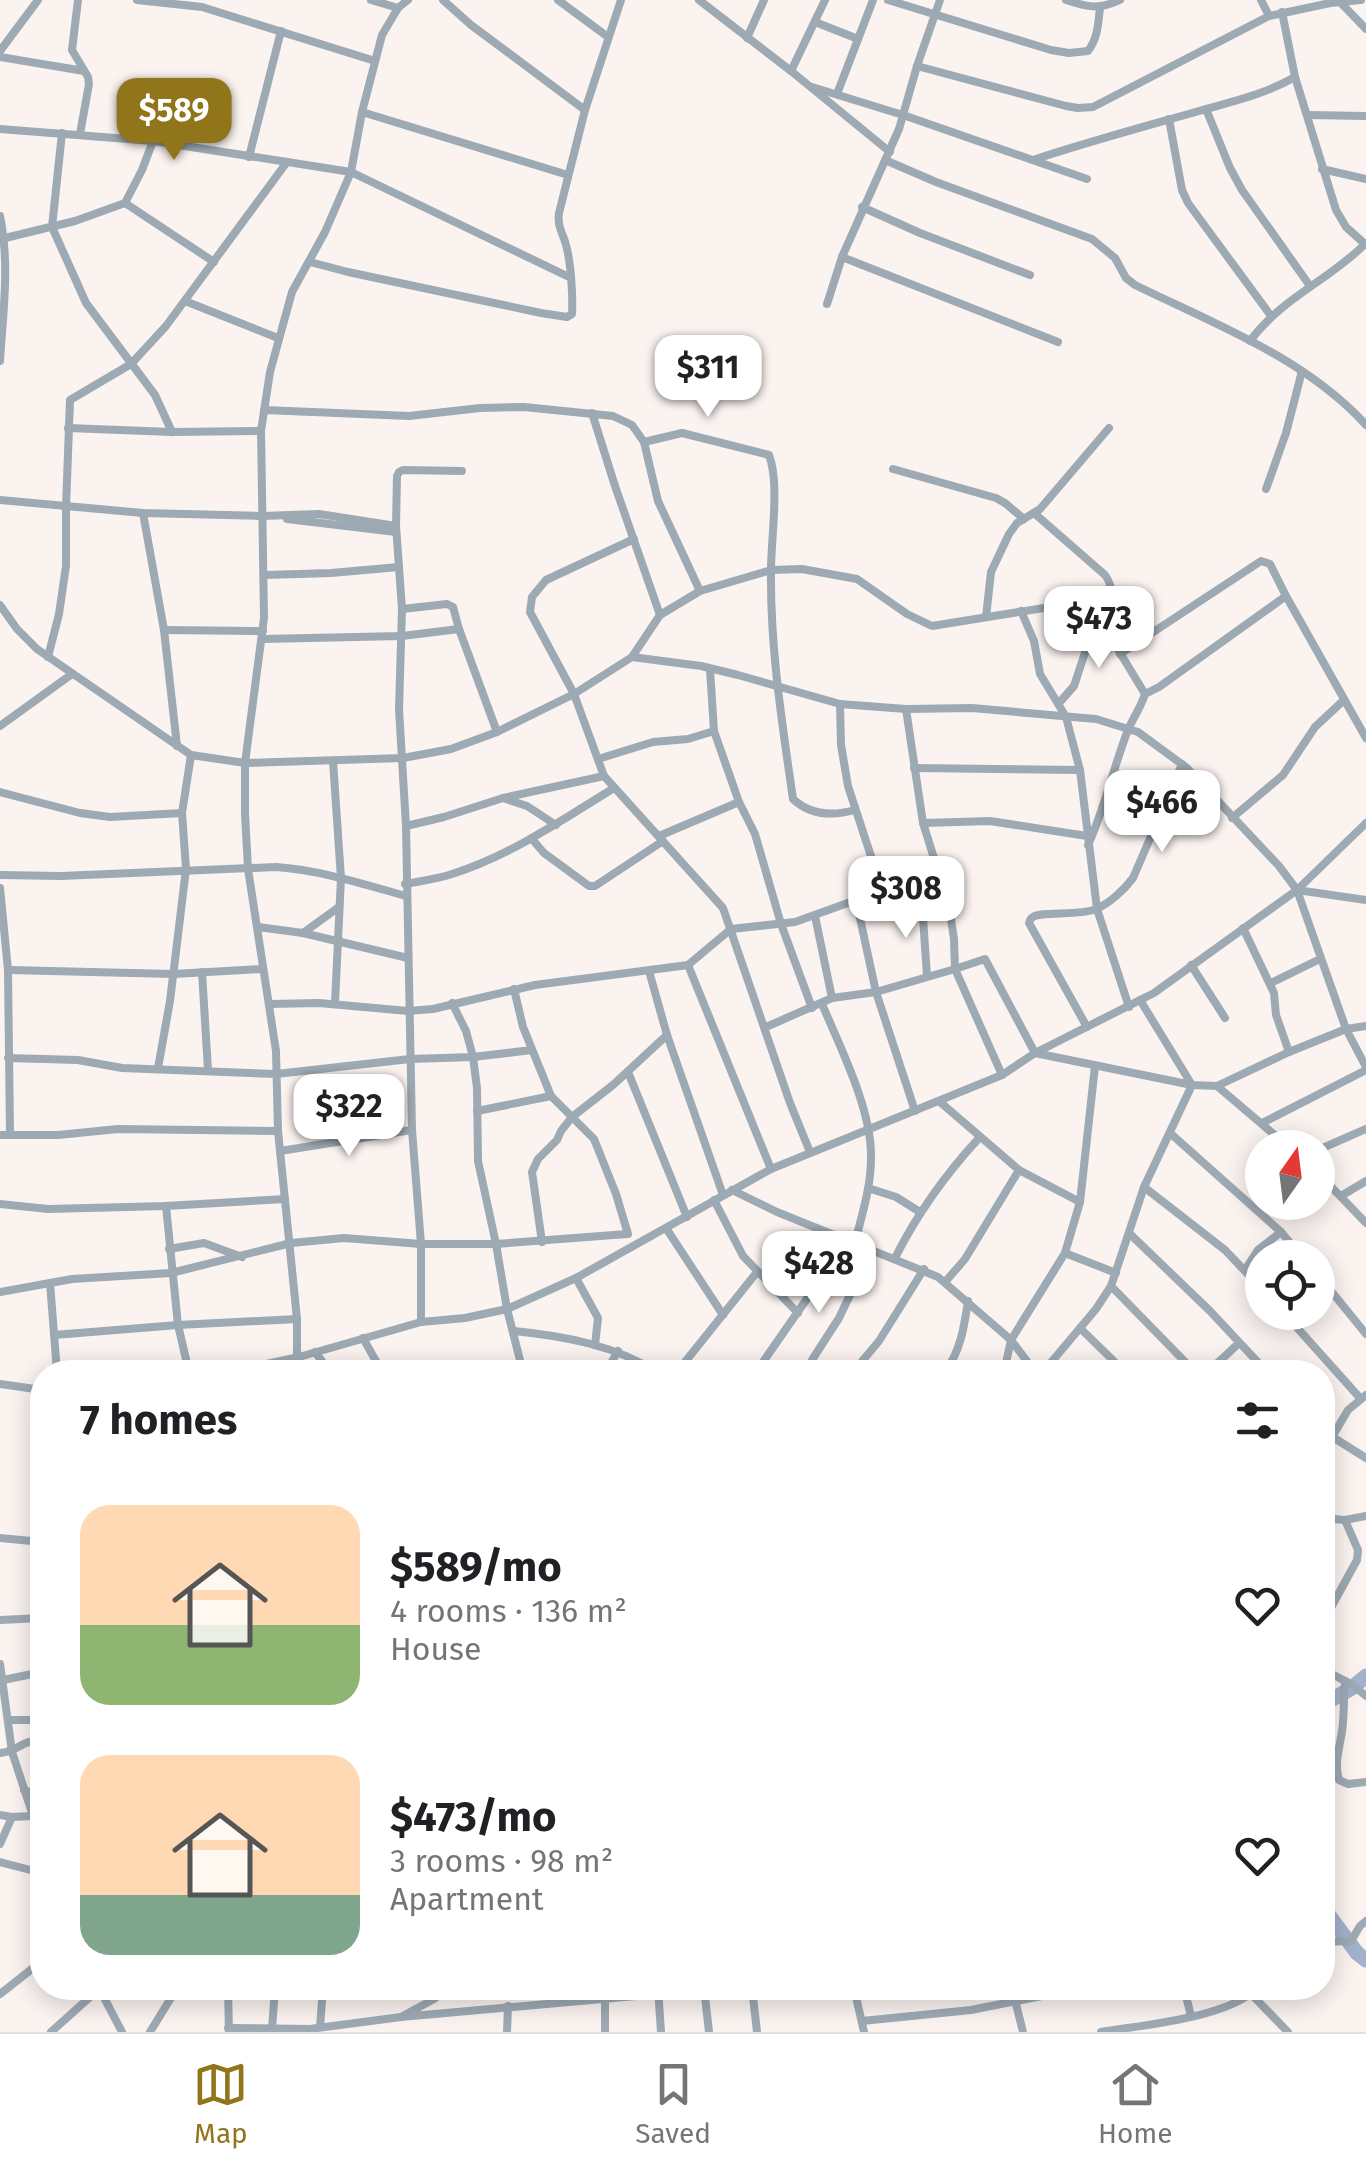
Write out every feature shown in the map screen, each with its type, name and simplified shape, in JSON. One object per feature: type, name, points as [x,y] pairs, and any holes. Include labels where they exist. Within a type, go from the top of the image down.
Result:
[{"type":"street","points":[[38,0],[0,54],[84,70]]},
{"type":"street","points":[[78,0],[72,50],[89,84],[80,134]]},
{"type":"street","points":[[137,0],[202,7],[375,61]]},
{"type":"street","points":[[371,0],[398,8]]},
{"type":"street","points":[[299,1360],[298,1318],[278,1130],[276,1051],[248,869],[245,763],[263,635],[265,575],[261,431],[278,338],[292,292],[351,172],[382,35],[398,8],[408,0]]},
{"type":"street","points":[[443,0],[586,110]]},
{"type":"street","points":[[558,0],[608,36]]},
{"type":"street","points":[[310,262],[560,317],[572,314],[566,243],[557,224],[586,110],[622,0]]},
{"type":"street","points":[[747,38],[764,0]]},
{"type":"street","points":[[791,70],[825,0]]},
{"type":"street","points":[[837,94],[873,0]]},
{"type":"street","points":[[888,0],[1050,50],[1080,53],[1094,44],[1100,8]]},
{"type":"street","points":[[828,304],[842,257],[887,156],[940,0]]},
{"type":"street","points":[[1066,0],[1091,8],[1120,0]]},
{"type":"street","points":[[1261,0],[1269,16]]},
{"type":"street","points":[[917,66],[1066,106],[1094,107],[1269,16],[1361,0]]},
{"type":"street","points":[[703,1],[791,70],[887,156],[936,182],[1092,239],[1115,258],[1126,278],[1135,285],[1250,341],[1302,372],[1366,425]]},
{"type":"street","points":[[1333,2],[1366,29]]},
{"type":"street","points":[[1250,341],[1271,316],[1365,245],[1346,227],[1336,210],[1295,77],[1282,12]]},
{"type":"street","points":[[815,22],[858,40]]},
{"type":"street","points":[[249,157],[281,31]]},
{"type":"street","points":[[1032,160],[1243,100],[1295,77]]},
{"type":"street","points":[[812,88],[902,114],[1087,180]]},
{"type":"street","points":[[1206,109],[1242,190],[1310,286]]},
{"type":"street","points":[[362,112],[568,176]]},
{"type":"street","points":[[1308,115],[1366,116]]},
{"type":"street","points":[[1169,120],[1188,204],[1271,316]]},
{"type":"street","points":[[0,129],[153,141],[351,172],[569,277]]},
{"type":"street","points":[[62,133],[52,228],[81,294],[156,395],[172,432]]},
{"type":"street","points":[[4,238],[52,228],[125,203],[153,141]]},
{"type":"street","points":[[48,656],[66,566],[70,400],[131,364],[185,302],[287,162]]},
{"type":"street","points":[[1322,170],[1366,179]]},
{"type":"street","points":[[125,203],[214,262]]},
{"type":"street","points":[[862,207],[1030,275]]},
{"type":"street","points":[[0,216],[4,238],[0,361]]},
{"type":"street","points":[[842,257],[1058,342]]},
{"type":"street","points":[[185,302],[278,338]]},
{"type":"street","points":[[1266,489],[1302,372]]},
{"type":"street","points":[[264,410],[409,416],[480,408],[524,408],[613,416],[632,425],[644,442],[658,501],[700,591]]},
{"type":"street","points":[[592,413],[660,615]]},
{"type":"street","points":[[68,428],[261,431]]},
{"type":"street","points":[[986,617],[992,572],[1009,534],[1034,513],[1109,428]]},
{"type":"street","points":[[644,442],[682,434],[768,455],[771,460],[770,570],[777,686],[795,803],[828,815],[855,810]]},
{"type":"street","points":[[893,469],[996,498],[1024,518]]},
{"type":"street","points":[[421,1322],[422,1244],[412,1130],[406,826],[399,709],[402,609],[396,529],[398,472],[462,471]]},
{"type":"street","points":[[0,500],[143,513],[318,514],[396,529]]},
{"type":"street","points":[[143,513],[164,630],[177,746]]},
{"type":"street","points":[[1034,513],[1111,583],[1111,638],[1145,694]]},
{"type":"street","points":[[634,540],[554,574],[532,597],[530,612],[574,694],[604,776],[723,908],[810,1152]]},
{"type":"street","points":[[1120,654],[1261,561],[1270,564],[1366,738]]},
{"type":"street","points":[[265,575],[399,567]]},
{"type":"street","points":[[0,605],[18,629],[48,656],[177,746],[191,755],[245,763],[403,758],[451,748],[497,732],[574,694],[632,656],[660,615],[700,591],[770,570],[802,569],[857,579],[906,614],[932,626],[1056,606],[1110,616]]},
{"type":"street","points":[[1088,840],[1099,821],[1128,727],[1145,694],[1286,596]]},
{"type":"street","points":[[402,609],[453,607],[497,732]]},
{"type":"street","points":[[1022,610],[1034,641],[1040,674],[1066,717],[1080,770],[1097,909],[1129,1007]]},
{"type":"street","points":[[1059,703],[1074,686],[1098,613]]},
{"type":"street","points":[[164,630],[402,636],[459,629]]},
{"type":"street","points":[[632,656],[710,668],[840,704],[972,708],[1096,719],[1128,727],[1149,738],[1182,764],[1279,866],[1296,890],[1346,1030],[1366,1068],[1262,1123]]},
{"type":"street","points":[[710,668],[714,732],[739,802],[756,834],[812,1008]]},
{"type":"street","points":[[0,726],[72,674]]},
{"type":"street","points":[[1232,818],[1283,775],[1315,727],[1344,700]]},
{"type":"street","points":[[840,704],[848,786],[884,896]]},
{"type":"street","points":[[906,709],[923,823],[953,927],[955,969],[1002,1075]]},
{"type":"street","points":[[598,760],[652,742],[714,732]]},
{"type":"street","points":[[158,1068],[186,870],[182,813],[191,755]]},
{"type":"street","points":[[334,760],[340,878],[335,1004]]},
{"type":"street","points":[[1086,1027],[1029,923],[1034,916],[1097,909],[1118,894],[1133,878],[1182,764]]},
{"type":"street","points":[[914,768],[1080,770]]},
{"type":"street","points":[[406,826],[503,798],[604,776]]},
{"type":"street","points":[[406,884],[449,876],[484,862],[556,825],[614,788]]},
{"type":"street","points":[[0,792],[110,817],[182,813]]},
{"type":"street","points":[[503,798],[527,806],[556,825]]},
{"type":"street","points":[[532,838],[544,853],[595,886],[661,838],[739,802]]},
{"type":"street","points":[[923,823],[990,821],[1088,840]]},
{"type":"street","points":[[285,1360],[421,1322],[507,1309],[576,1278],[771,1169],[1002,1075],[1035,1053],[1129,1007],[1192,965],[1296,890],[1366,822]]},
{"type":"street","points":[[0,875],[276,866],[406,896]]},
{"type":"street","points":[[0,888],[8,970],[5,1134],[58,1135],[118,1129],[278,1130]]},
{"type":"street","points":[[1296,890],[1366,900]]},
{"type":"street","points":[[270,1004],[433,1009],[514,989],[688,965],[731,929],[782,924],[856,900],[884,896],[949,906]]},
{"type":"street","points":[[856,900],[876,992],[915,1112]]},
{"type":"street","points":[[922,902],[927,976]]},
{"type":"street","points":[[302,932],[339,907]]},
{"type":"street","points":[[815,916],[832,998]]},
{"type":"street","points":[[258,928],[302,932],[408,958]]},
{"type":"street","points":[[1244,928],[1271,983],[1276,1015],[1289,1052]]},
{"type":"street","points":[[766,1027],[832,998],[876,992],[985,958],[1035,1053]]},
{"type":"street","points":[[1271,983],[1320,959]]},
{"type":"street","points":[[688,965],[771,1169]]},
{"type":"street","points":[[1192,965],[1225,1018]]},
{"type":"street","points":[[8,970],[174,974],[262,969]]},
{"type":"street","points":[[202,972],[208,1070]]},
{"type":"street","points":[[649,972],[718,1198],[743,1256],[798,1313]]},
{"type":"street","points":[[514,989],[551,1096],[594,1139],[632,1247]]},
{"type":"street","points":[[1140,1000],[1192,1085]]},
{"type":"street","points":[[452,1002],[473,1057],[478,1161],[520,1360]]},
{"type":"street","points":[[765,1360],[851,1240],[872,1164],[870,1128],[822,1004]]},
{"type":"street","points":[[1035,1053],[1192,1085],[1218,1086],[1289,1052],[1364,1026],[1366,1013]]},
{"type":"street","points":[[542,1242],[534,1165],[572,1117],[668,1035]]},
{"type":"street","points":[[8,1058],[78,1060],[122,1068],[276,1074],[532,1050]]},
{"type":"street","points":[[1007,1360],[1011,1340],[1065,1252],[1080,1202],[1095,1066]]},
{"type":"street","points":[[628,1072],[687,1217]]},
{"type":"street","points":[[1053,1360],[1112,1286],[1144,1188],[1192,1085]]},
{"type":"street","points":[[1218,1086],[1270,1130]]},
{"type":"street","points":[[477,1111],[551,1096]]},
{"type":"street","points":[[940,1102],[1018,1170],[1080,1202]]},
{"type":"street","points":[[1335,1143],[1366,1129]]},
{"type":"street","points":[[280,1151],[412,1130]]},
{"type":"street","points":[[1170,1133],[1288,1240]]},
{"type":"street","points":[[895,1258],[949,1170],[979,1138]]},
{"type":"street","points":[[946,1282],[965,1259],[1018,1170]]},
{"type":"street","points":[[1341,1196],[1366,1181]]},
{"type":"street","points":[[868,1188],[896,1197],[920,1212]]},
{"type":"street","points":[[1144,1188],[1226,1250],[1245,1270]]},
{"type":"street","points":[[732,1190],[946,1282],[1011,1340],[1026,1360]]},
{"type":"street","points":[[1335,1190],[1366,1222]]},
{"type":"street","points":[[0,1204],[48,1209],[285,1198]]},
{"type":"street","points":[[166,1206],[171,1273],[186,1360]]},
{"type":"street","points":[[666,1228],[723,1316]]},
{"type":"street","points":[[1271,1240],[1281,1232]]},
{"type":"street","points":[[0,1292],[72,1279],[171,1273],[291,1243],[344,1238],[496,1244],[628,1234]]},
{"type":"street","points":[[1130,1234],[1255,1360]]},
{"type":"street","points":[[169,1248],[204,1243],[242,1257]]},
{"type":"street","points":[[812,1360],[839,1318],[872,1249]]},
{"type":"street","points":[[1065,1252],[1116,1273]]},
{"type":"street","points":[[863,1360],[924,1270]]},
{"type":"street","points":[[687,1360],[757,1272]]},
{"type":"street","points":[[576,1278],[598,1318],[596,1345]]},
{"type":"street","points":[[50,1283],[57,1360]]},
{"type":"street","points":[[1112,1286],[1183,1360]]},
{"type":"street","points":[[1335,1297],[1366,1334]]},
{"type":"street","points":[[953,1360],[962,1338],[968,1301]]},
{"type":"street","points":[[54,1335],[298,1318]]},
{"type":"street","points":[[1080,1328],[1113,1360]]},
{"type":"street","points":[[1300,1330],[1329,1360]]},
{"type":"street","points":[[514,1331],[596,1345],[635,1360]]},
{"type":"street","points":[[363,1338],[375,1360]]},
{"type":"street","points":[[1221,1360],[1239,1343]]},
{"type":"street","points":[[613,1360],[618,1351]]},
{"type":"street","points":[[316,1352],[322,1360]]},
{"type":"street","points":[[1335,1367],[1363,1396],[1335,1430]]},
{"type":"street","points":[[0,1384],[30,1388]]},
{"type":"street","points":[[1335,1439],[1366,1458]]},
{"type":"street","points":[[1335,1519],[1366,1516]]},
{"type":"street","points":[[1335,1600],[1357,1560],[1358,1550],[1345,1520]]},
{"type":"street","points":[[0,1538],[30,1541]]},
{"type":"street","points":[[0,1620],[30,1619]]},
{"type":"street","points":[[0,1664],[12,1752],[30,1810]]},
{"type":"street","points":[[2,1680],[30,1674]]},
{"type":"street","points":[[1335,1675],[1366,1696]]},
{"type":"street","points":[[1345,1680],[1344,1722],[1336,1774],[1348,1784],[1366,1782]]},
{"type":"street","points":[[8,1720],[30,1720]]},
{"type":"street","points":[[0,1753],[12,1752],[30,1741]]},
{"type":"street","points":[[24,1790],[30,1792]]},
{"type":"street","points":[[0,1815],[30,1816]]},
{"type":"street","points":[[0,1844],[12,1818]]},
{"type":"street","points":[[0,1862],[30,1870]]},
{"type":"street","points":[[1335,1942],[1352,1941],[1366,1921]]},
{"type":"street","points":[[0,1994],[30,1970]]},
{"type":"street","points":[[51,2032],[86,2000]]},
{"type":"street","points":[[105,2000],[122,2032]]},
{"type":"street","points":[[150,2032],[170,2000]]},
{"type":"street","points":[[228,2000],[228,2030],[320,2028],[577,2000]]},
{"type":"street","points":[[272,2029],[274,2000]]},
{"type":"street","points":[[320,2028],[322,2000]]},
{"type":"street","points":[[402,2017],[432,2000]]},
{"type":"street","points":[[604,2000],[605,2032]]},
{"type":"street","points":[[659,2000],[661,2032]]},
{"type":"street","points":[[705,2000],[709,2032]]},
{"type":"street","points":[[753,2000],[757,2032]]},
{"type":"street","points":[[857,2000],[864,2032]]},
{"type":"street","points":[[862,2020],[970,2010],[1016,2000],[1023,2032]]},
{"type":"street","points":[[1187,2000],[1191,2016]]},
{"type":"street","points":[[1100,2032],[1191,2016],[1236,2000]]},
{"type":"street","points":[[1261,2000],[1288,2032]]},
{"type":"street","points":[[507,2032],[508,2006]]},
{"type":"waterway","points":[[1335,1698],[1366,1676]]},
{"type":"waterway","points":[[1335,1923],[1366,1960]]}]
